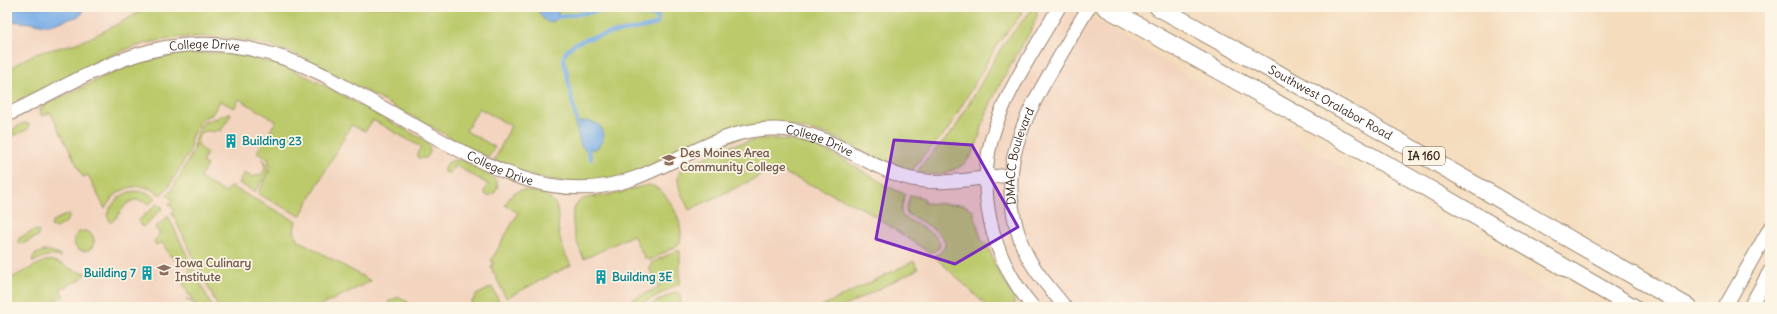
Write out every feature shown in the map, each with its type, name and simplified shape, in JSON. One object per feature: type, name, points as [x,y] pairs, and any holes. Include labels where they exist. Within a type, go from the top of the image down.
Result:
[{"type":"main road","name":"IA 160","points":[[1105,7],[1417,182],[1633,307]]},
{"type":"main road","name":"Southwest Oralabor Road","points":[[1158,7],[1367,123],[1688,307]]},
{"type":"street","points":[[1033,307],[1009,274],[994,237],[986,199],[986,177],[991,142],[1001,113],[1060,7]]},
{"type":"street","name":"DMACC Boulevard","points":[[1065,307],[1040,276],[1022,242],[1013,208],[1011,176],[1016,144],[1028,112],[1089,7]]},
{"type":"street","name":"College Drive","points":[[7,115],[102,68],[137,54],[162,48],[186,45],[226,45],[260,50],[296,62],[324,75],[495,169],[528,182],[551,186],[585,189],[620,183],[645,174],[726,137],[747,131],[768,129],[799,132],[820,138],[841,146],[896,174],[924,181],[939,182],[1011,176]]},
{"type":"street","points":[[1725,307],[1770,228]]},
{"type":"street","points":[[1750,307],[1770,271]]},
{"type":"highlighted area","points":[[894,140],[972,145],[1018,227],[955,264],[876,239]]},
{"type":"shaded area","name":"Des Moines Area Community College","points":[[7,7],[1074,7],[1575,307],[7,307]]},
{"type":"green space","points":[[148,7],[1016,7],[1022,13],[997,45],[947,131],[923,156],[911,172],[888,164],[829,135],[782,124],[633,174],[585,184],[537,178],[494,161],[511,126],[479,108],[466,131],[495,147],[488,158],[311,61],[265,45],[241,40],[217,37],[193,37],[169,39],[145,44],[122,51],[93,63],[7,106],[7,72],[16,64],[43,52],[82,41],[116,25]]},
{"type":"green space","points":[[1034,7],[1036,7],[1037,15],[1033,27],[995,95],[987,112],[976,145],[968,160],[957,168],[947,172],[947,174],[930,175],[917,172],[928,157],[954,130],[1004,43]]},
{"type":"green space","points":[[187,53],[222,53],[243,56],[286,67],[320,83],[424,140],[429,146],[430,153],[426,158],[418,158],[417,154],[421,147],[373,120],[365,131],[351,125],[300,216],[258,194],[271,168],[268,159],[257,152],[276,121],[239,99],[234,108],[220,101],[211,116],[208,115],[206,118],[204,116],[191,137],[190,151],[168,188],[160,195],[144,187],[136,186],[129,188],[115,196],[105,209],[88,175],[83,177],[50,112],[42,117],[40,109],[56,99],[128,67],[172,55]]},
{"type":"green space","points":[[228,112],[231,114],[221,131],[217,130],[214,132],[204,132],[198,136],[199,144],[207,153],[202,162],[207,165],[200,178],[226,193],[230,186],[296,221],[294,231],[298,240],[371,281],[318,307],[218,307],[172,213],[174,210],[169,204],[173,201],[167,195],[171,191],[194,150],[195,137],[205,120],[208,122],[209,119],[212,121],[213,118],[216,119],[221,115],[227,115]]},
{"type":"green space","points":[[24,123],[29,124],[28,129],[11,137],[7,136],[8,132]]},
{"type":"green space","points":[[760,139],[789,140],[815,146],[839,157],[889,187],[905,194],[901,212],[902,216],[933,234],[940,242],[939,248],[930,253],[867,211],[775,169],[689,210],[682,195],[678,178],[682,168],[729,146]]},
{"type":"green space","points":[[263,159],[268,164],[268,172],[255,192],[239,183],[244,173],[253,177],[262,174],[265,169]]},
{"type":"green space","points":[[462,160],[496,180],[498,186],[494,194],[487,196],[484,192],[488,184],[455,165],[450,173],[444,172],[444,168],[449,162]]},
{"type":"green space","points":[[648,185],[655,187],[662,192],[674,209],[681,229],[681,238],[678,245],[649,261],[648,258],[645,259],[633,235],[584,259],[573,226],[575,208],[579,202],[587,198],[611,195]]},
{"type":"green space","points":[[523,190],[546,196],[552,200],[557,207],[558,229],[561,242],[571,265],[506,298],[491,267],[494,262],[491,261],[518,213],[505,205],[512,194]]},
{"type":"green space","points":[[135,191],[147,193],[156,198],[149,204],[135,200],[126,204],[111,223],[107,215],[114,202],[125,193]]},
{"type":"green space","points":[[910,195],[924,198],[924,203],[964,205],[973,210],[982,242],[987,243],[995,265],[1014,298],[1014,307],[988,307],[934,256],[943,250],[945,244],[943,238],[930,226],[907,214],[906,210]]},
{"type":"green space","points":[[158,203],[163,208],[143,227],[138,221]]},
{"type":"green space","points":[[68,214],[70,216],[66,222],[56,228],[51,226],[53,221]]},
{"type":"green space","points":[[168,216],[212,307],[201,307],[186,299],[192,300],[193,297],[189,295],[183,284],[191,269],[170,256],[162,242],[156,245],[153,241],[160,234],[155,228]]},
{"type":"green space","points":[[35,230],[39,232],[38,236],[22,244],[18,243],[19,238]]},
{"type":"green space","points":[[80,231],[88,231],[94,237],[94,245],[88,251],[80,251],[74,245],[74,237]]},
{"type":"green space","points":[[44,251],[51,251],[61,256],[46,256],[33,262],[32,259],[36,254]]},
{"type":"green space","points":[[676,251],[680,251],[679,284],[635,307],[618,307],[659,287],[649,268],[652,266],[651,263]]},
{"type":"green space","points":[[45,261],[56,262],[81,273],[87,273],[80,280],[60,289],[64,296],[49,303],[51,307],[7,307],[7,280]]},
{"type":"green space","points":[[914,261],[918,269],[843,307],[820,307]]},
{"type":"green space","points":[[492,287],[499,301],[486,307],[469,307],[476,295]]},
{"type":"green space","points":[[675,292],[680,294],[681,307],[646,307]]},
{"type":"green space","points":[[398,297],[408,302],[405,307],[391,307],[388,302]]},
{"type":"water","points":[[7,7],[83,7],[82,14],[79,16],[50,25],[11,21],[7,19]]},
{"type":"water","points":[[536,7],[557,7],[559,17],[555,21],[548,22],[542,18]]},
{"type":"water","points":[[588,121],[598,124],[603,131],[603,141],[596,149],[584,149],[581,146],[575,123]]},
{"type":"waterway","points":[[554,15],[559,17],[598,11],[616,11],[658,16],[657,24],[589,38],[576,43],[567,50],[564,63],[579,126]]},
{"type":"waterway","points":[[586,144],[591,159]]},
{"type":"place","name":"Building 23","points":[[231,141]]},
{"type":"place","name":"Des Moines Area Community College","points":[[669,160]]},
{"type":"place","name":"Iowa Culinary Institute","points":[[164,270]]},
{"type":"place","name":"Building 7","points":[[147,273]]},
{"type":"place","name":"Building 3E","points":[[601,277]]}]
